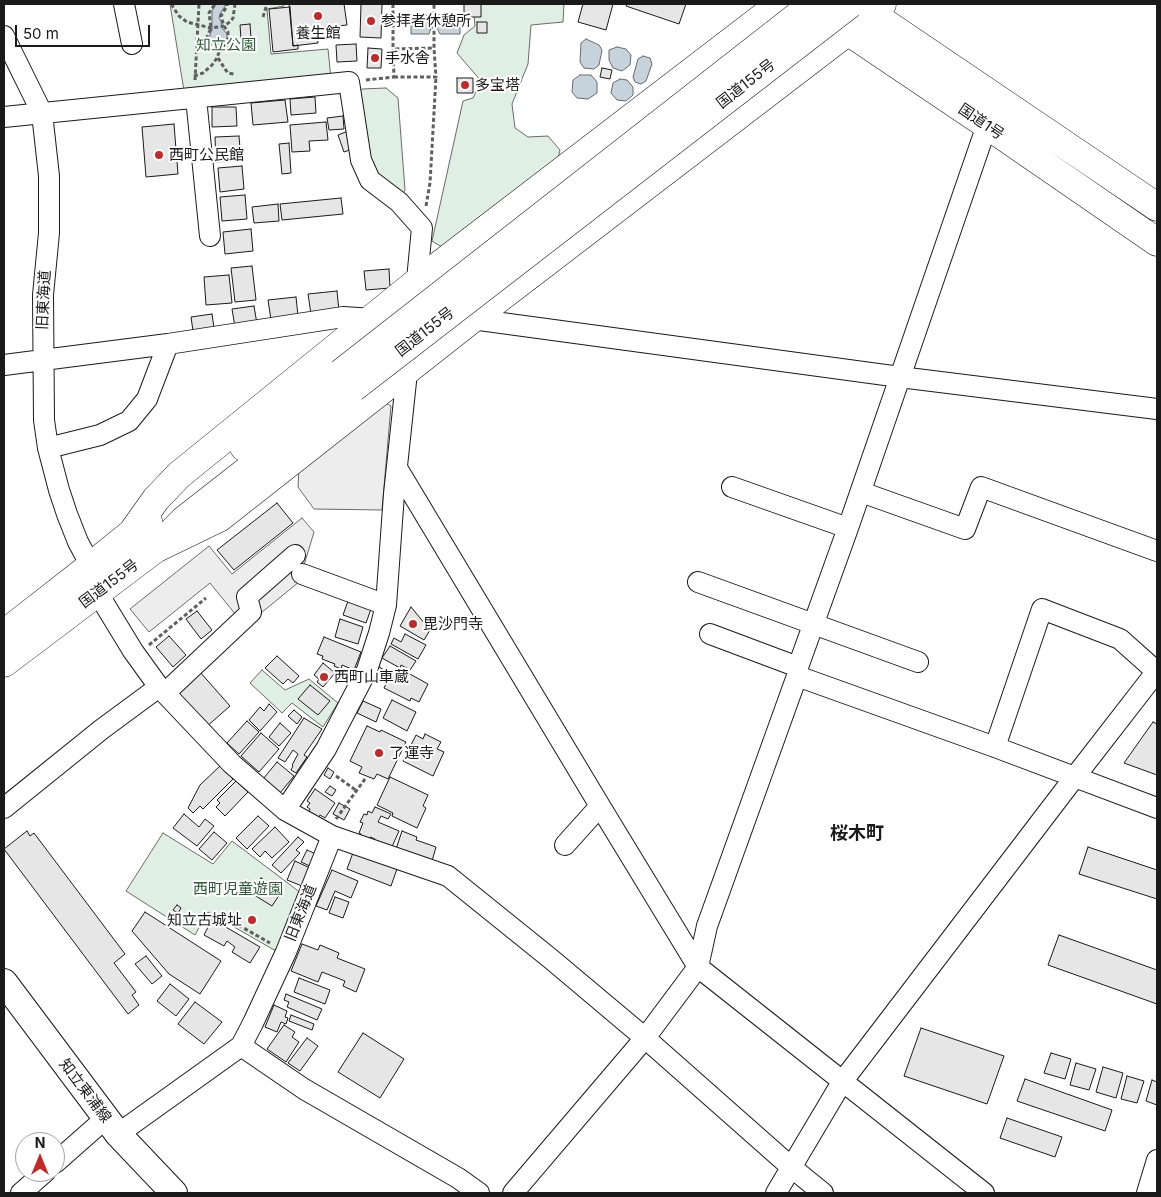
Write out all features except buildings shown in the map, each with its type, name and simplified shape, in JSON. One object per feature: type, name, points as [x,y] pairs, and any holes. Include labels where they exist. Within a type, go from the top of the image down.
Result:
[{"type":"highway","points":[[134,530],[156,499],[179,476],[416,284],[780,4]]},
{"type":"highway","name":"国道1号","points":[[804,4],[848,31],[1157,242]]},
{"type":"highway","name":"国道155号","points":[[4,663],[155,549],[184,520],[347,380],[813,4]]},
{"type":"highway","points":[[155,549],[219,518],[472,319],[848,31],[865,6]]},
{"type":"highway","name":"国道1号","points":[[865,6],[1157,207]]},
{"type":"highway","name":"国道155号","points":[[4,634],[134,530],[347,380],[865,6]]},
{"type":"main road","name":"知立東浦線","points":[[4,982],[112,1126],[174,1193]]},
{"type":"street","points":[[124,4],[132,44]]},
{"type":"street","name":"旧東海道","points":[[4,36],[42,113],[49,176],[49,233],[43,295],[42,360],[44,420],[48,448],[59,490],[78,542],[91,566]]},
{"type":"street","points":[[4,117],[349,82],[361,160],[370,180],[399,202],[422,228],[408,369],[396,426],[397,468],[388,494],[386,605],[367,670],[326,749],[285,810]]},
{"type":"street","points":[[196,98],[210,236]]},
{"type":"street","points":[[513,1193],[645,1038],[698,967],[707,926],[798,671],[987,126]]},
{"type":"street","points":[[4,365],[168,344],[343,317],[374,319]]},
{"type":"street","points":[[472,319],[900,377],[1157,409]]},
{"type":"street","points":[[48,448],[100,435],[129,421],[147,400],[168,344]]},
{"type":"street","points":[[397,468],[698,967],[984,1193]]},
{"type":"street","points":[[732,487],[848,528]]},
{"type":"street","points":[[860,492],[965,529],[981,488],[1157,551]]},
{"type":"street","points":[[4,808],[102,729],[162,690],[251,612],[247,596],[295,555]]},
{"type":"street","points":[[302,574],[386,605]]},
{"type":"street","points":[[698,582],[918,662]]},
{"type":"street","points":[[97,592],[136,656],[162,690],[232,764],[285,810],[329,834],[448,876],[645,1038],[823,1193]]},
{"type":"street","points":[[776,1193],[842,1082],[1157,671],[1120,639],[1042,609],[995,747]]},
{"type":"street","points":[[710,634],[798,671],[1074,778],[1157,808]]},
{"type":"street","points":[[565,845],[600,806]]},
{"type":"street","name":"旧東海道","points":[[241,1046],[286,952],[329,834]]},
{"type":"street","points":[[65,1157],[241,1046],[304,1089],[458,1178],[479,1193]]},
{"type":"street","points":[[1148,1193],[1157,1160]]},
{"type":"street","points":[[21,1193],[34,1182]]},
{"type":"path","points":[[172,4],[179,16],[187,22],[211,28],[224,26],[231,21],[236,4]]},
{"type":"path","points":[[196,98],[194,76],[200,4]]},
{"type":"path","points":[[211,44],[208,41],[211,28],[209,13],[215,4]]},
{"type":"path","points":[[194,76],[208,69],[217,58],[228,38],[228,32],[221,16],[227,4]]},
{"type":"path","points":[[263,17],[267,4]]},
{"type":"path","points":[[393,4],[394,77]]},
{"type":"path","points":[[422,228],[430,183],[436,77],[434,4]]},
{"type":"path","points":[[196,50],[208,44],[229,45],[237,38]]},
{"type":"path","points":[[393,49],[434,48]]},
{"type":"path","points":[[217,58],[228,73],[239,74]]},
{"type":"path","points":[[349,82],[394,77],[436,77]]},
{"type":"path","points":[[136,656],[206,598]]},
{"type":"path","points":[[336,776],[357,791]]},
{"type":"path","points":[[329,834],[365,780]]},
{"type":"path","points":[[233,922],[286,952]]},
{"type":"green space","name":"知立公園","points":[[170,4],[284,4],[284,6],[267,9],[271,54],[328,49],[331,79],[184,91]]},
{"type":"green space","points":[[473,4],[564,4],[563,22],[531,25],[528,64],[512,104],[515,128],[528,137],[548,136],[560,150],[557,162],[445,249],[432,241],[463,101],[473,98],[481,81],[457,53],[464,35],[475,26]]},
{"type":"green space","points":[[386,88],[398,98],[405,190],[401,197],[375,176],[356,96],[362,89]]},
{"type":"green space","points":[[262,670],[285,690],[309,679],[338,703],[323,727],[292,703],[282,713],[250,683]]},
{"type":"green space","name":"西町児童遊園","points":[[163,833],[213,864],[232,841],[301,893],[276,951],[208,912],[195,935],[126,891]]},
{"type":"shaded area","points":[[216,4],[225,4],[219,18],[222,28],[227,34],[227,38],[222,43],[217,44],[212,42],[210,38],[212,11]]},
{"type":"shaded area","points":[[411,15],[460,15],[460,34],[440,34],[437,28],[431,28],[429,34],[411,34]]},
{"type":"shaded area","points":[[586,39],[599,45],[602,50],[599,65],[594,69],[584,68],[580,62],[581,43]]},
{"type":"shaded area","points":[[617,47],[626,49],[631,55],[630,65],[622,71],[613,68],[609,60],[609,50]]},
{"type":"shaded area","points":[[643,56],[650,58],[652,64],[646,81],[641,84],[635,82],[633,77],[638,59]]},
{"type":"shaded area","points":[[580,75],[591,75],[597,82],[597,93],[588,99],[577,98],[572,92],[573,80]]},
{"type":"shaded area","points":[[620,79],[627,80],[633,87],[633,95],[626,101],[617,100],[611,93],[613,83]]},
{"type":"shaded area","points":[[386,403],[391,406],[382,510],[314,509],[298,487],[299,469]]},
{"type":"shaded area","points":[[302,518],[314,532],[299,582],[245,626],[210,583],[149,632],[130,609],[209,546],[232,574]]},
{"type":"place","name":"養生館","points":[[318,16]]},
{"type":"place","name":"参拝者休憩所","points":[[371,21]]},
{"type":"place","name":"手水舎","points":[[375,58]]},
{"type":"place","name":"多宝塔","points":[[465,85]]},
{"type":"place","name":"西町公民館","points":[[159,155]]},
{"type":"place","name":"毘沙門寺","points":[[413,624]]},
{"type":"place","name":"西町山車蔵","points":[[324,677]]},
{"type":"place","name":"了運寺","points":[[379,753]]},
{"type":"place","name":"知立古城址","points":[[252,920]]},
{"type":"district","name":"桜木町","points":[[857,834]]}]
